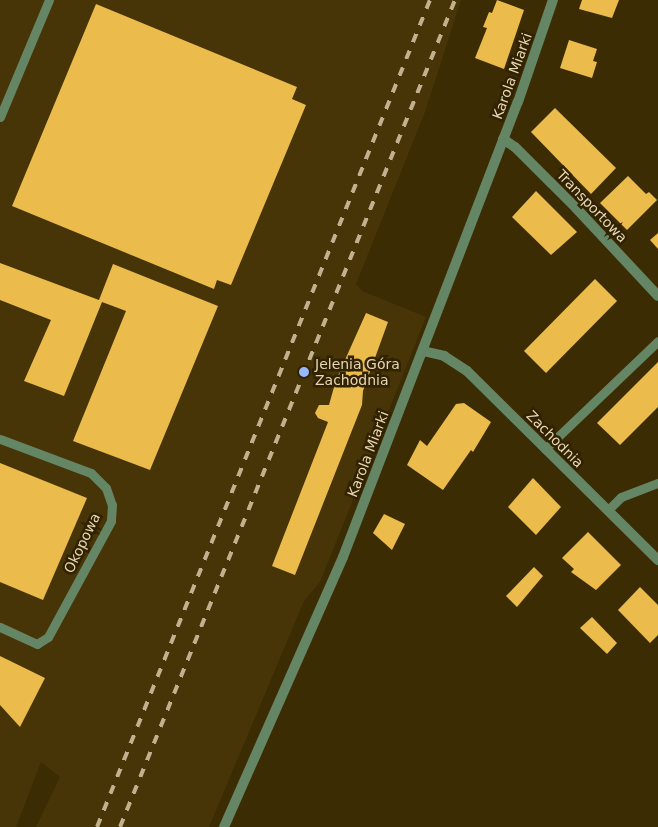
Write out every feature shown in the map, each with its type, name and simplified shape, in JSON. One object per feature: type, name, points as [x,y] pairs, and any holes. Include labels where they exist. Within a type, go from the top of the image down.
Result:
[{"type":"street","name":"Karola Miarki","points":[[224,827],[343,556],[503,140],[553,0]]},
{"type":"street","name":"Transportowa","points":[[503,140],[515,146],[658,296]]},
{"type":"street","name":"Zachodnia","points":[[423,351],[444,356],[467,371],[658,560]]},
{"type":"lane","points":[[0,117],[49,0]]},
{"type":"lane","points":[[545,449],[658,341]]},
{"type":"lane","name":"Okopowa","points":[[0,439],[91,474],[106,488],[112,505],[111,521],[48,637],[37,644],[0,627]]},
{"type":"lane","points":[[608,510],[621,497],[658,483]]},
{"type":"shaded area","points":[[0,0],[461,0],[425,112],[356,284],[362,291],[426,317],[320,582],[304,601],[209,827],[36,827],[60,777],[41,762],[16,827],[0,827]]},
{"type":"building","points":[[497,0],[524,10],[504,69],[475,58],[487,28],[483,27],[489,12],[492,13]]},
{"type":"building","points":[[582,0],[619,0],[612,18],[579,9]]},
{"type":"building","points":[[96,4],[297,87],[292,99],[306,105],[231,285],[217,280],[214,289],[12,206]]},
{"type":"building","points":[[569,40],[597,49],[593,61],[597,62],[592,78],[560,68]]},
{"type":"building","points":[[555,108],[616,168],[591,194],[531,132]]},
{"type":"building","points":[[628,176],[646,194],[649,192],[657,200],[627,230],[600,203]]},
{"type":"building","points":[[536,191],[577,232],[551,255],[512,217]]},
{"type":"building","points":[[658,233],[658,249],[650,240]]},
{"type":"building","points":[[0,263],[99,300],[113,264],[218,306],[150,470],[73,441],[126,311],[102,302],[64,396],[24,381],[51,320],[0,300]]},
{"type":"building","points":[[595,279],[617,301],[546,373],[524,351]]},
{"type":"building","points":[[366,313],[388,322],[363,391],[362,405],[295,575],[272,566],[328,422],[318,418],[315,413],[319,405],[329,405],[336,380]]},
{"type":"building","points":[[658,362],[658,407],[620,445],[597,423]]},
{"type":"building","points":[[464,403],[491,422],[473,452],[471,450],[443,490],[407,465],[420,440],[427,446],[456,404]]},
{"type":"building","points":[[0,463],[87,498],[43,600],[0,582]]},
{"type":"building","points":[[533,478],[561,507],[536,535],[508,507]]},
{"type":"building","points":[[384,514],[405,524],[392,550],[373,533]]},
{"type":"building","points":[[588,532],[621,565],[596,590],[571,572],[574,569],[562,558]]},
{"type":"building","points":[[534,567],[543,576],[517,607],[506,596]]},
{"type":"building","points":[[640,587],[658,605],[658,635],[650,643],[618,610]]},
{"type":"building","points":[[592,617],[617,643],[607,654],[580,628]]},
{"type":"building","points":[[0,656],[45,678],[20,727],[0,705]]},
{"type":"railway","points":[[97,827],[430,0]]},
{"type":"railway","points":[[120,827],[455,0]]},
{"type":"place","name":"Jelenia Góra Zachodnia","points":[[304,372]]}]
